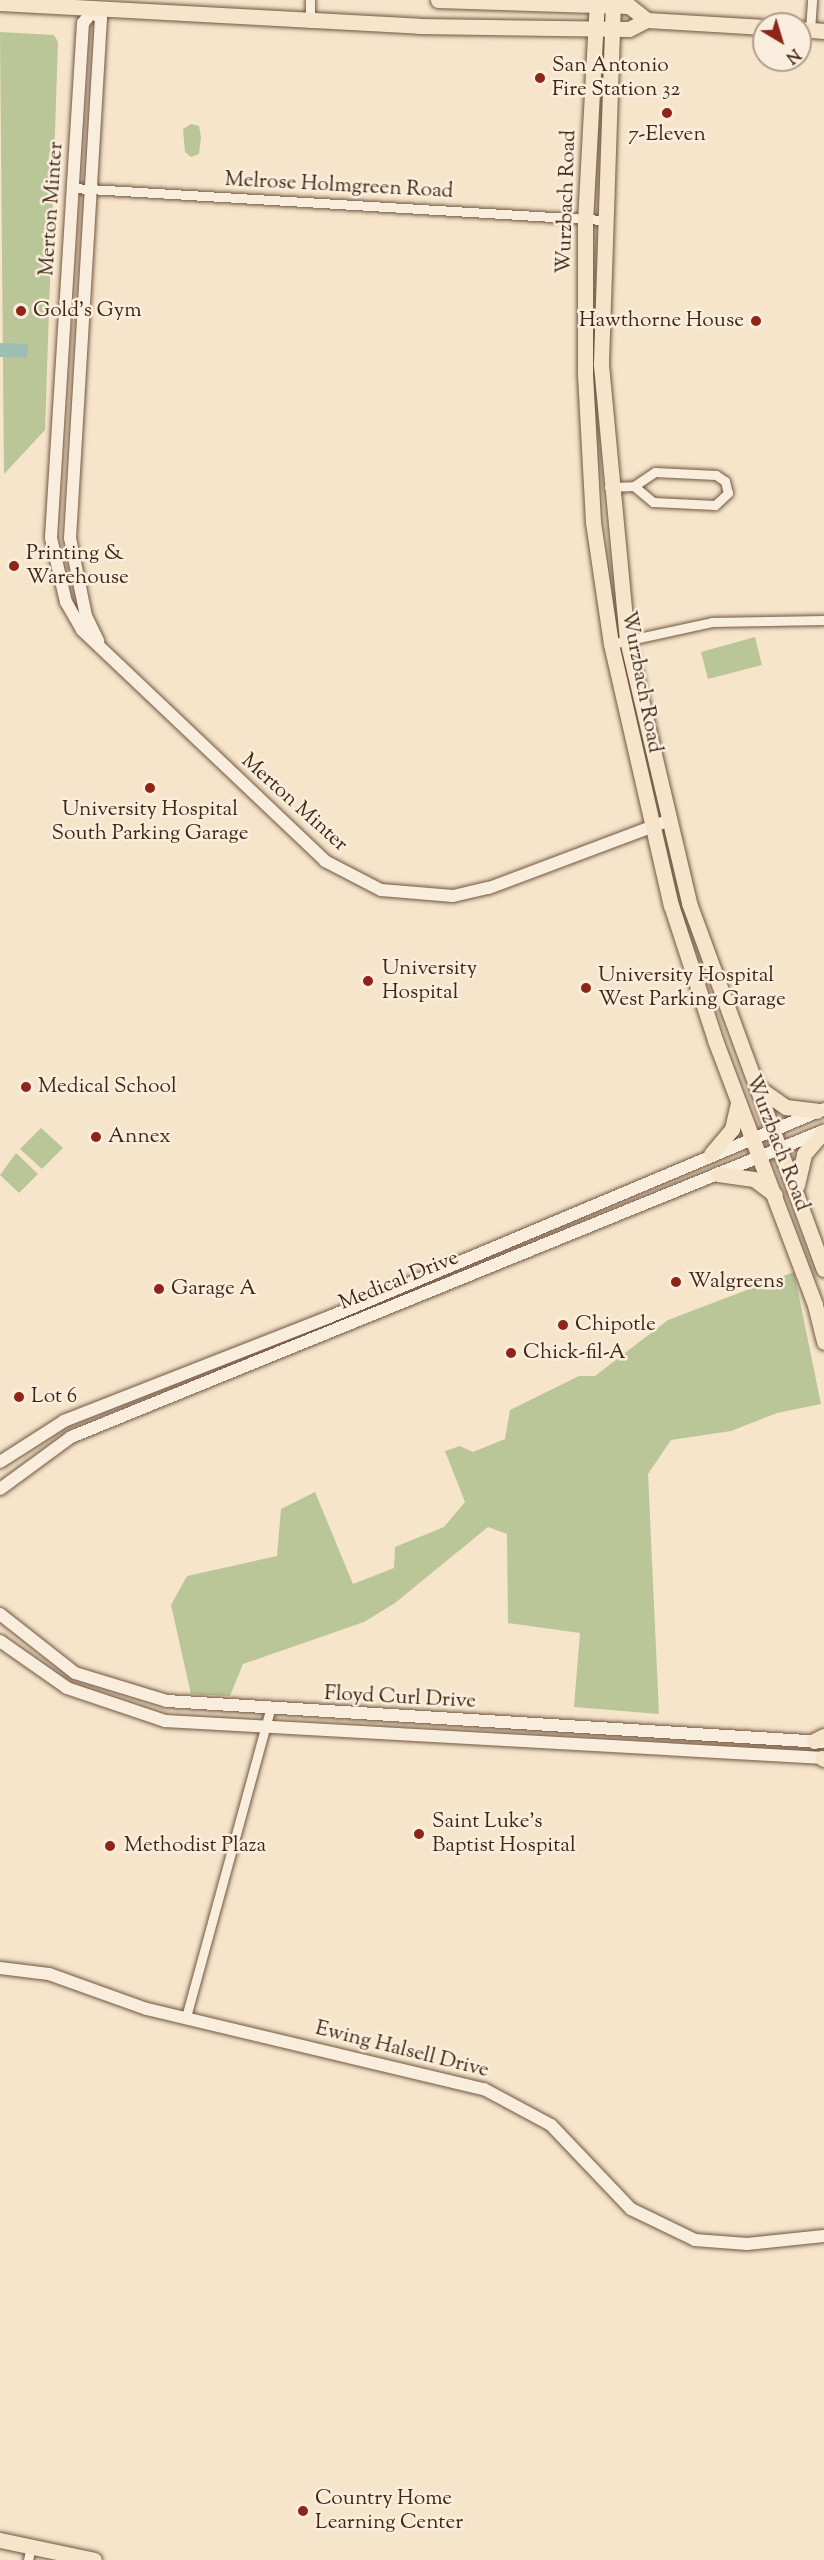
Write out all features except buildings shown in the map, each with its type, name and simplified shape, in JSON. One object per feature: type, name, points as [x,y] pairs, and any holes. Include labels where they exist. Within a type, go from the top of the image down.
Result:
[{"type":"main road","points":[[438,0],[605,2],[629,6],[647,20]]},
{"type":"main road","name":"Wurzbach Road","points":[[605,2],[601,355],[609,487],[627,639],[667,821],[692,913],[755,1085],[797,1188],[824,1269]]},
{"type":"main road","points":[[0,3],[310,23],[628,29],[647,20],[752,26]]},
{"type":"main road","name":"Wurzbach Road","points":[[604,28],[585,219],[588,447],[610,644],[650,827],[738,1101],[776,1195],[824,1342]]},
{"type":"main road","points":[[755,1085],[786,1107],[821,1110]]},
{"type":"main road","points":[[711,1154],[732,1129],[738,1101]]},
{"type":"main road","points":[[797,1188],[804,1154],[824,1131]]},
{"type":"main road","points":[[718,1174],[754,1179],[776,1195]]},
{"type":"main road","points":[[0,2540],[29,2553],[94,2560]]},
{"type":"street","points":[[310,0],[310,23]]},
{"type":"street","name":"Merton Minter","points":[[103,650],[86,616],[70,538],[101,18],[92,9],[83,23],[51,538],[66,602],[82,630],[103,650],[325,861],[381,890],[436,896],[489,888],[667,821]]},
{"type":"street","name":"Melrose Holmgreen Road","points":[[73,188],[603,220]]},
{"type":"street","points":[[609,487],[634,486],[655,472],[716,475],[725,481],[728,493],[714,506],[653,502],[634,486]]},
{"type":"street","points":[[610,644],[754,617],[824,620]]},
{"type":"street","name":"Medical Drive","points":[[0,1462],[64,1421],[327,1318],[711,1154],[821,1110]]},
{"type":"street","name":"Medical Drive","points":[[0,1489],[71,1437],[824,1131]]},
{"type":"street","points":[[172,1377],[178,1393]]},
{"type":"street","name":"Floyd Curl Drive","points":[[0,1614],[75,1673],[144,1697],[270,1710],[821,1740]]},
{"type":"street","name":"Floyd Curl Drive","points":[[0,1641],[67,1688],[138,1715],[266,1728],[823,1758]]},
{"type":"street","points":[[138,1715],[144,1697]]},
{"type":"street","points":[[186,2017],[270,1710]]},
{"type":"street","name":"Ewing Halsell Drive","points":[[0,1968],[49,1974],[127,2003],[488,2091],[551,2125],[631,2209],[686,2237],[747,2244],[824,2235]]},
{"type":"green space","points":[[0,32],[54,35],[58,42],[45,430],[4,474]]},
{"type":"green space","points":[[191,124],[199,126],[201,137],[199,154],[191,157],[185,152],[183,129]]},
{"type":"green space","points":[[755,637],[762,665],[708,679],[701,652]]},
{"type":"green space","points":[[41,1128],[63,1148],[42,1169],[20,1149]]},
{"type":"green space","points":[[16,1153],[38,1174],[19,1193],[0,1175]]},
{"type":"green space","points":[[794,1272],[821,1404],[777,1413],[731,1431],[671,1440],[648,1474],[659,1714],[574,1707],[580,1633],[508,1623],[507,1534],[488,1527],[395,1603],[364,1622],[243,1664],[230,1696],[191,1694],[171,1605],[187,1576],[277,1556],[281,1509],[315,1492],[353,1584],[394,1568],[395,1547],[444,1527],[465,1502],[445,1451],[460,1446],[473,1452],[505,1439],[510,1410],[579,1376],[595,1376],[668,1320]]},
{"type":"water","points":[[0,343],[28,344],[27,358],[0,357]]},
{"type":"place","name":"San Antonio Fire Station 32","points":[[540,78]]},
{"type":"place","name":"7-Eleven","points":[[667,113]]},
{"type":"place","name":"Gold's Gym","points":[[21,311]]},
{"type":"place","name":"Hawthorne House","points":[[756,321]]},
{"type":"place","name":"Printing & Warehouse","points":[[14,566]]},
{"type":"place","name":"University Hospital South Parking Garage","points":[[150,788]]},
{"type":"place","name":"University Hospital","points":[[368,981]]},
{"type":"place","name":"University Hospital West Parking Garage","points":[[586,988]]},
{"type":"place","name":"Medical School","points":[[26,1087]]},
{"type":"place","name":"Annex","points":[[96,1137]]},
{"type":"place","name":"Walgreens","points":[[676,1282]]},
{"type":"place","name":"Garage A","points":[[159,1289]]},
{"type":"place","name":"Chipotle","points":[[563,1325]]},
{"type":"place","name":"Chick-fil-A","points":[[511,1353]]},
{"type":"place","name":"Lot 6","points":[[19,1397]]},
{"type":"place","name":"Saint Luke's Baptist Hospital","points":[[419,1834]]},
{"type":"place","name":"Methodist Plaza","points":[[110,1846]]},
{"type":"place","name":"Country Home Learning Center","points":[[303,2511]]}]
